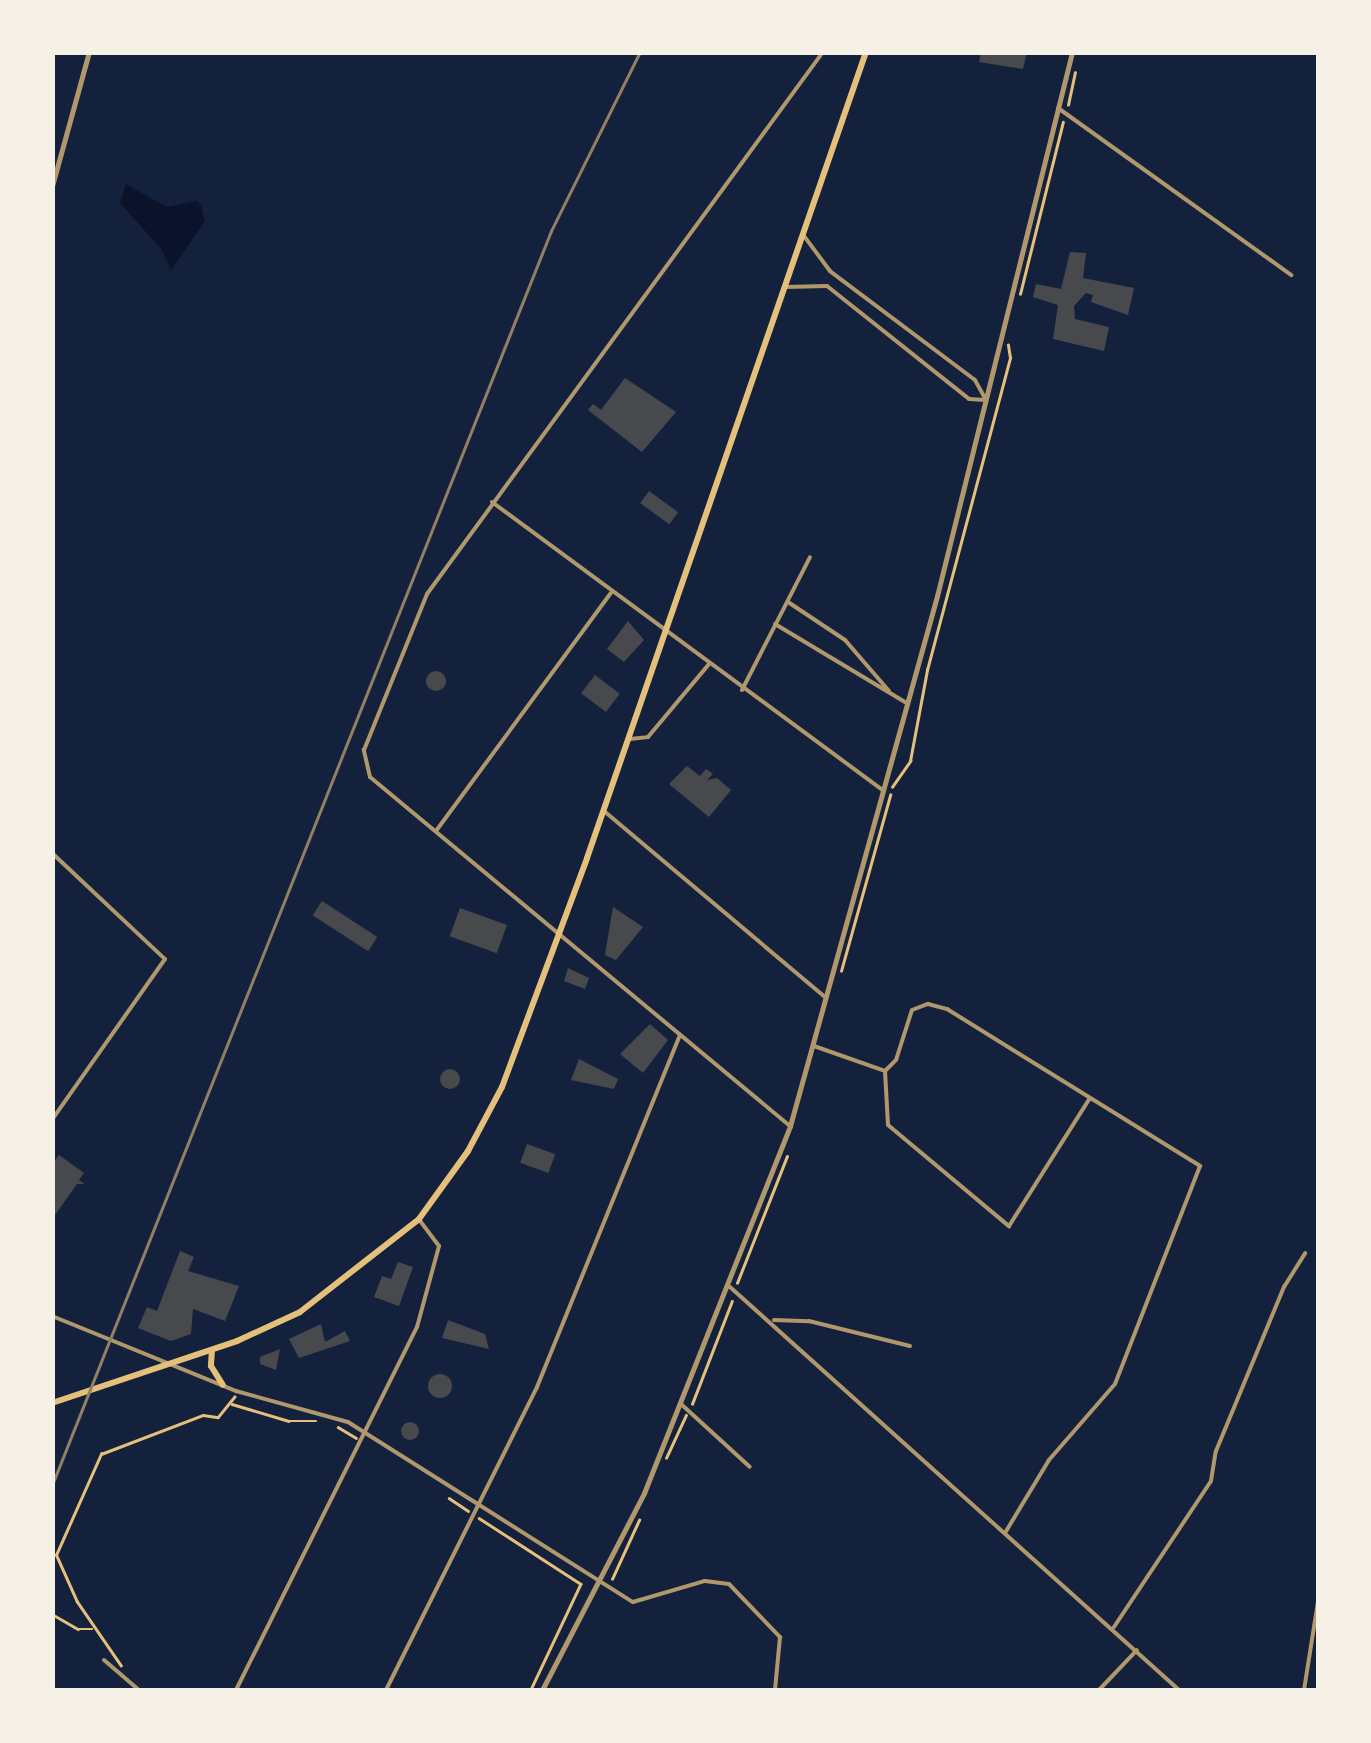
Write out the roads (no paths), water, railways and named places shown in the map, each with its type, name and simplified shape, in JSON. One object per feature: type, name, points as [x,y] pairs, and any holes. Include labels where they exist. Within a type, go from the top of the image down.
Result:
[{"type":"main road","points":[[52,1403],[212,1349],[317,1301],[419,1219],[468,1151],[502,1087],[559,934],[667,633],[866,52]]},
{"type":"main road","points":[[212,1349],[211,1366],[223,1385]]},
{"type":"street","points":[[52,186],[89,52]]},
{"type":"street","points":[[790,1126],[370,777],[364,750],[427,594],[822,52]]},
{"type":"street","points":[[542,1690],[681,1404],[790,1126],[908,704],[1072,52]]},
{"type":"street","points":[[1058,108],[1291,275]]},
{"type":"street","points":[[802,234],[830,271],[975,380],[986,400]]},
{"type":"street","points":[[784,287],[827,286],[969,399],[986,400]]},
{"type":"street","points":[[492,502],[883,791]]},
{"type":"street","points":[[742,690],[810,556]]},
{"type":"street","points":[[436,831],[611,592]]},
{"type":"street","points":[[787,601],[845,640],[892,694]]},
{"type":"street","points":[[775,624],[908,704]]},
{"type":"street","points":[[629,738],[648,737],[710,664]]},
{"type":"street","points":[[603,810],[826,998]]},
{"type":"street","points":[[52,853],[166,960],[52,1120]]},
{"type":"street","points":[[885,1070],[896,1060],[912,1010],[928,1004],[995,1036],[1200,1166],[1114,1384],[1049,1460],[1005,1533]]},
{"type":"street","points":[[386,1690],[537,1387],[680,1035]]},
{"type":"street","points":[[813,1046],[885,1070]]},
{"type":"street","points":[[885,1070],[888,1124],[1010,1226],[1090,1098]]},
{"type":"street","points":[[52,1107],[59,1112]]},
{"type":"street","points":[[236,1690],[417,1326],[439,1252],[438,1240],[419,1219]]},
{"type":"street","points":[[1114,1627],[1211,1481],[1216,1451],[1284,1287],[1305,1253]]},
{"type":"street","points":[[730,1287],[774,1320],[1179,1690]]},
{"type":"street","points":[[52,1316],[223,1385],[363,1430],[632,1602],[705,1581],[729,1584],[780,1637],[776,1690]]},
{"type":"street","points":[[774,1320],[810,1321],[910,1346]]},
{"type":"street","points":[[681,1404],[750,1467]]},
{"type":"street","points":[[1304,1690],[1318,1602]]},
{"type":"street","points":[[1100,1690],[1137,1649]]},
{"type":"street","points":[[104,1660],[139,1690]]},
{"type":"water","points":[[126,184],[167,207],[197,201],[201,206],[205,221],[171,270],[162,250],[120,203]]},
{"type":"railway","points":[[52,1485],[551,231],[640,52]]}]
